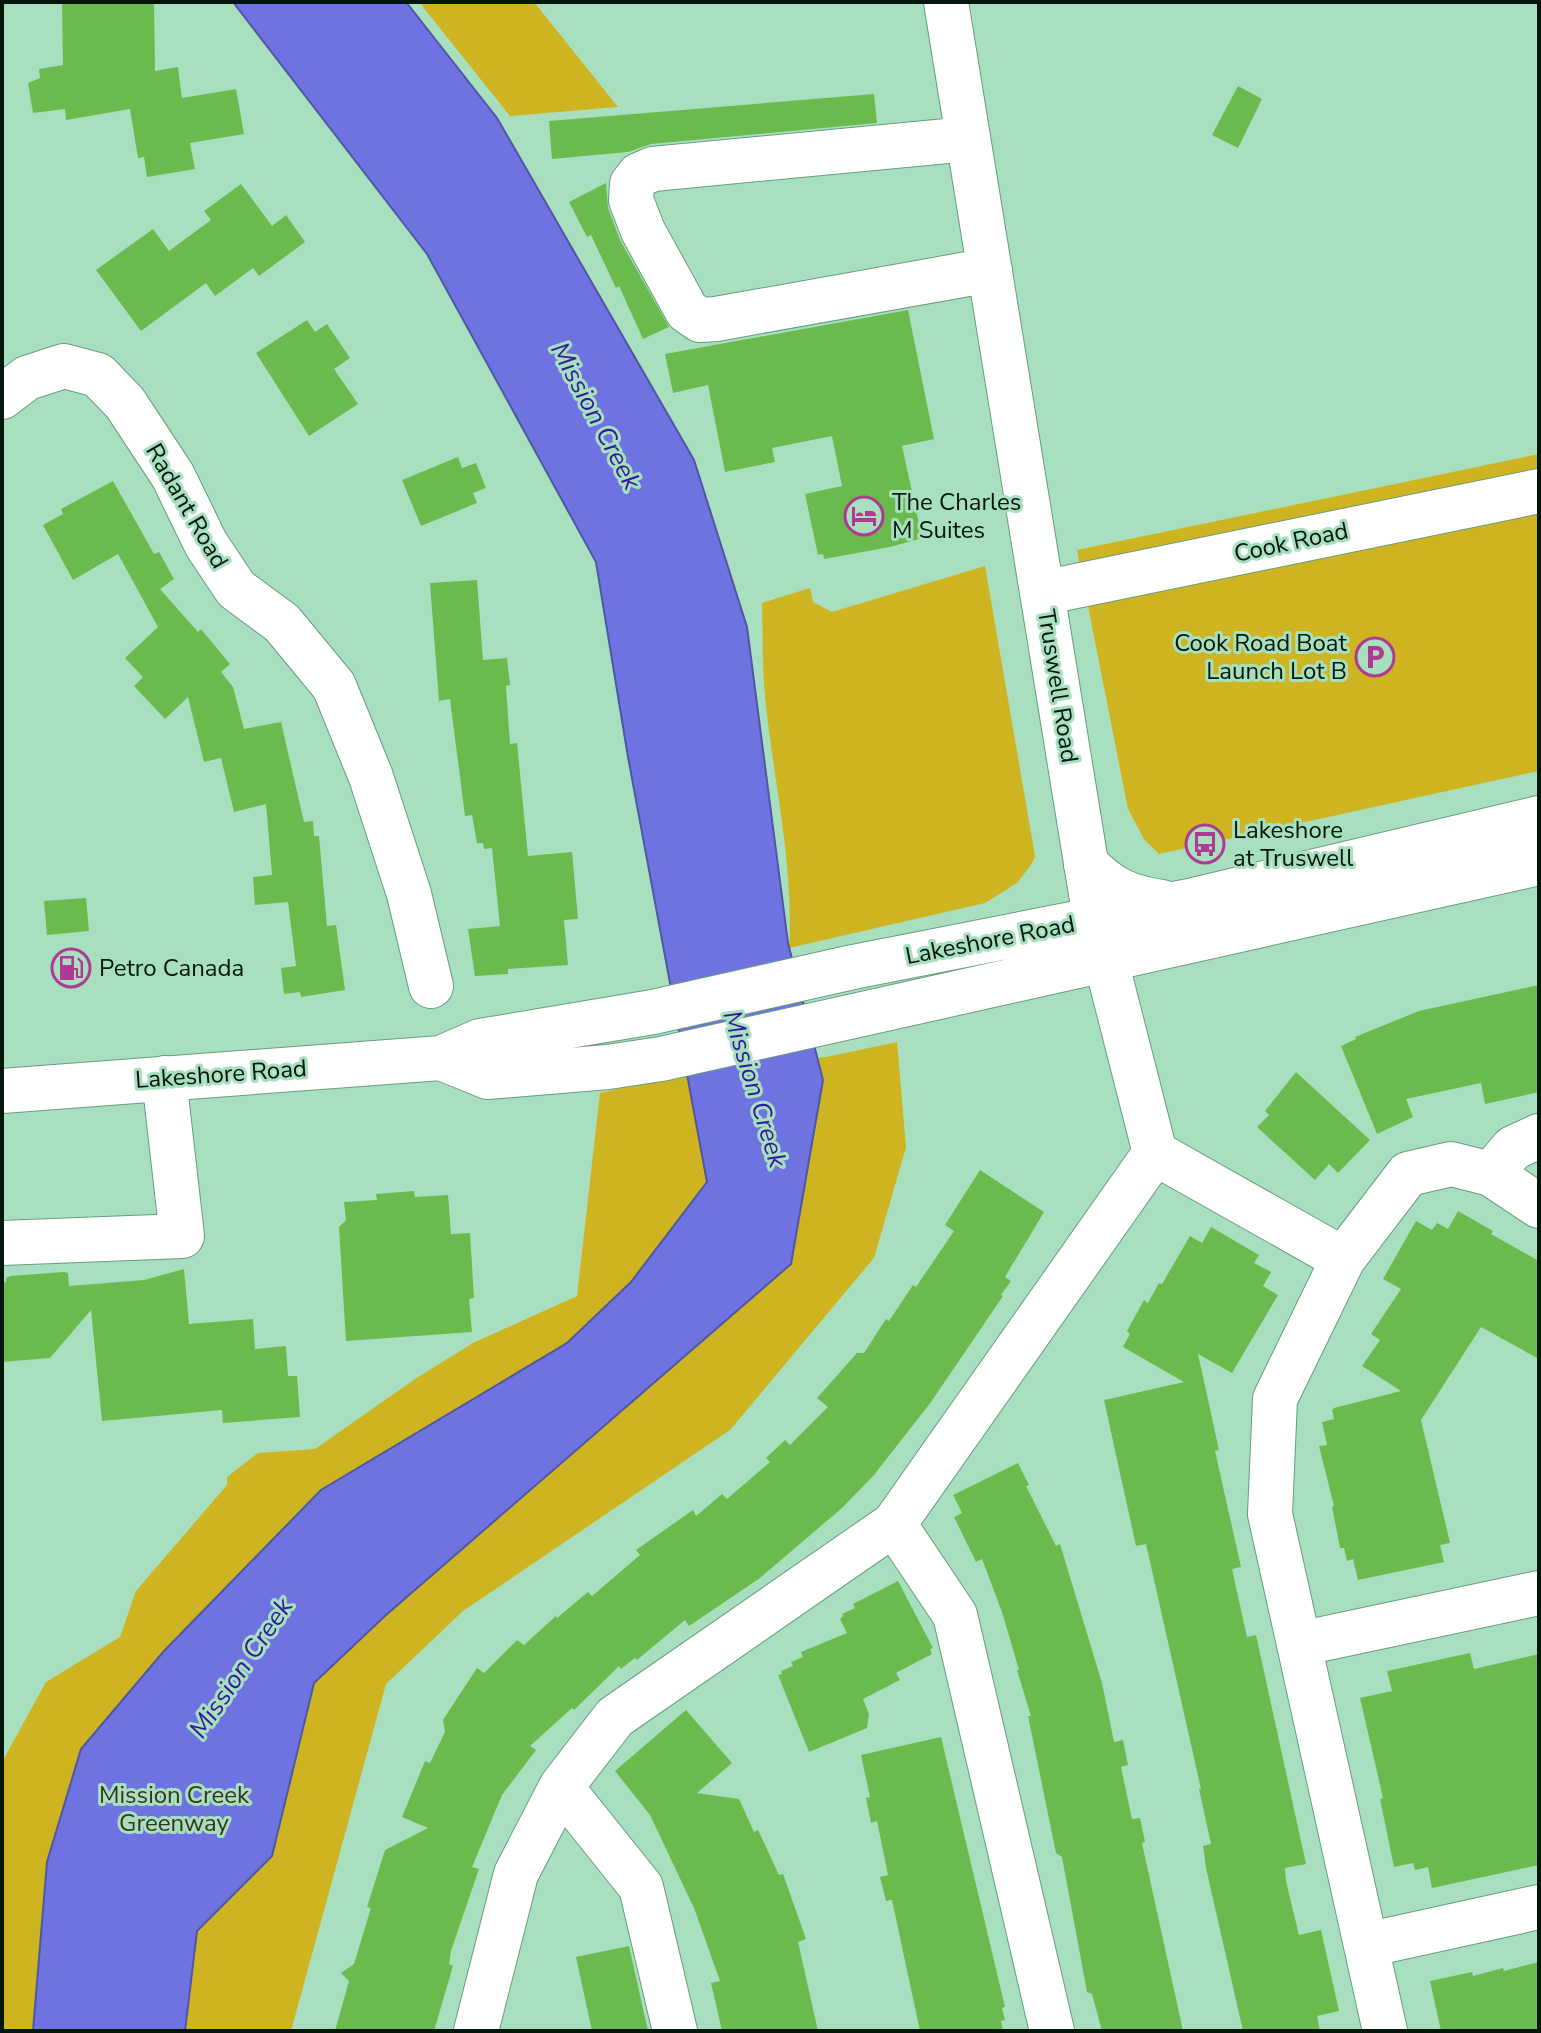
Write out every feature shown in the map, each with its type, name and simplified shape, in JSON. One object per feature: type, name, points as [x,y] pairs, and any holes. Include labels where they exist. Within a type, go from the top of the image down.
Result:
[{"type":"main road","name":"Truswell Road","points":[[946,2],[1095,918],[1155,1153]]},
{"type":"main road","points":[[968,139],[653,169],[639,175],[632,184],[631,200],[643,231],[687,311],[700,320],[990,270]]},
{"type":"main road","name":"Radant Road","points":[[2,397],[27,378],[64,366],[98,375],[125,403],[173,476],[206,544],[236,589],[282,623],[334,686],[371,777],[409,894],[431,986]]},
{"type":"main road","name":"Cook Road","points":[[1042,593],[1539,491]]},
{"type":"main road","name":"Lakeshore Road","points":[[2,1091],[441,1058],[480,1041],[653,1012],[853,967],[1177,904],[1539,818]]},
{"type":"main road","points":[[1420,846],[1428,888]]},
{"type":"main road","name":"Lakeshore Road","points":[[441,1058],[488,1077],[608,1067],[661,1059],[1539,863]]},
{"type":"main road","points":[[1086,864],[1108,886],[1145,900],[1177,904]]},
{"type":"main road","points":[[2,1243],[182,1236],[164,1078]]},
{"type":"main road","points":[[1491,1174],[1513,1148],[1539,1136]]},
{"type":"main road","points":[[476,2031],[516,1874],[561,1787],[615,1717],[894,1524],[1155,1153],[1343,1259]]},
{"type":"main road","points":[[1385,2031],[1270,1514],[1275,1399],[1343,1259],[1408,1174],[1451,1164],[1491,1174],[1539,1206]]},
{"type":"main road","points":[[894,1524],[955,1615],[1052,2031]]},
{"type":"main road","points":[[1299,1644],[1539,1593]]},
{"type":"main road","points":[[561,1787],[641,1887],[675,2031]]},
{"type":"main road","points":[[1366,1945],[1539,1907]]},
{"type":"green space","points":[[419,2],[534,2],[618,107],[510,116]]},
{"type":"green space","points":[[1539,454],[1539,771],[1159,854],[1144,839],[1128,809],[1077,550]]},
{"type":"green space","points":[[985,566],[1035,856],[1031,865],[1017,883],[985,903],[789,948],[790,916],[782,821],[765,696],[762,603],[810,588],[813,602],[832,612]]},
{"type":"green space","name":"Mission Creek Greenway","points":[[897,1042],[906,1147],[874,1258],[730,1430],[463,1611],[386,1684],[291,2031],[2,2031],[2,1762],[46,1682],[120,1637],[136,1591],[227,1485],[227,1477],[258,1453],[315,1449],[415,1379],[473,1343],[577,1296],[600,1093],[706,1069],[826,1057]]},
{"type":"water","name":"Mission Creek","points":[[233,2],[406,2],[497,118],[694,460],[747,627],[788,943],[823,1080],[791,1264],[386,1615],[314,1683],[272,1856],[197,1931],[185,2031],[33,2031],[47,1862],[81,1749],[164,1651],[321,1490],[567,1343],[631,1282],[707,1182],[628,757],[596,562],[427,254]]},
{"type":"building","points":[[62,2],[154,2],[155,71],[178,67],[182,98],[236,89],[244,134],[190,143],[195,169],[147,177],[144,157],[138,158],[130,109],[66,120],[65,109],[33,113],[28,83],[40,78],[39,69],[63,65]]},
{"type":"building","points":[[1238,86],[1262,99],[1238,148],[1212,135]]},
{"type":"building","points":[[874,94],[877,123],[651,144],[628,152],[552,159],[549,121]]},
{"type":"building","points":[[606,183],[608,208],[620,240],[669,327],[643,339],[619,286],[616,288],[591,235],[587,237],[569,202]]},
{"type":"building","points":[[241,184],[272,226],[286,215],[305,242],[259,276],[253,268],[215,296],[206,283],[141,331],[96,270],[153,229],[169,251],[211,220],[204,211]]},
{"type":"building","points":[[908,310],[934,439],[902,446],[921,533],[918,533],[919,539],[824,559],[823,554],[818,555],[805,494],[842,486],[832,436],[772,448],[775,462],[725,472],[708,385],[673,393],[665,354]]},
{"type":"building","points":[[307,320],[315,332],[327,324],[350,358],[334,369],[358,404],[309,436],[256,353]]},
{"type":"building","points":[[458,457],[462,468],[476,463],[486,488],[473,493],[477,503],[421,526],[402,480]]},
{"type":"building","points":[[113,481],[154,554],[159,552],[174,579],[160,589],[198,632],[201,629],[230,664],[221,672],[233,687],[244,729],[281,722],[304,822],[313,821],[314,836],[319,836],[327,926],[336,925],[345,990],[301,997],[300,992],[284,994],[281,968],[296,966],[288,902],[255,905],[253,877],[272,875],[266,804],[234,812],[221,758],[204,762],[188,697],[165,719],[134,686],[143,677],[125,658],[158,627],[118,554],[73,580],[43,525],[63,514],[61,509]]},
{"type":"building","points":[[477,580],[483,660],[507,658],[510,744],[517,743],[528,856],[572,852],[578,919],[564,920],[568,965],[508,969],[508,974],[475,976],[468,929],[500,926],[492,848],[484,849],[483,843],[477,843],[472,815],[465,816],[450,699],[439,701],[430,583]]},
{"type":"building","points":[[86,898],[89,931],[47,935],[44,901]]},
{"type":"building","points":[[1539,985],[1539,1092],[1485,1104],[1481,1083],[1406,1099],[1413,1117],[1377,1134],[1341,1046],[1355,1037],[1419,1011]]},
{"type":"building","points":[[1296,1072],[1370,1140],[1338,1173],[1329,1164],[1315,1180],[1257,1127],[1269,1115],[1265,1111]]},
{"type":"building","points":[[980,1170],[1044,1212],[1005,1277],[1011,1281],[1003,1296],[931,1402],[874,1475],[842,1508],[760,1578],[689,1626],[685,1620],[637,1660],[635,1658],[621,1669],[619,1666],[574,1710],[572,1708],[530,1746],[536,1750],[502,1795],[472,1867],[479,1869],[451,1951],[449,1964],[453,1966],[434,2031],[335,2031],[349,1981],[341,1973],[354,1964],[371,1908],[367,1907],[385,1850],[428,1828],[402,1817],[425,1761],[430,1763],[445,1732],[443,1720],[477,1668],[484,1673],[517,1640],[524,1645],[588,1592],[592,1596],[640,1555],[636,1550],[693,1510],[696,1516],[722,1494],[727,1499],[770,1462],[766,1458],[785,1440],[790,1445],[828,1407],[817,1398],[857,1353],[864,1353],[886,1319],[889,1321],[913,1285],[916,1287],[954,1231],[945,1225]]},
{"type":"building","points":[[414,1191],[415,1197],[448,1195],[451,1234],[470,1233],[474,1298],[469,1299],[472,1332],[346,1341],[339,1227],[346,1220],[344,1202],[377,1200],[376,1194]]},
{"type":"building","points":[[1458,1211],[1539,1261],[1539,1359],[1481,1327],[1421,1420],[1450,1543],[1440,1545],[1444,1562],[1358,1580],[1353,1559],[1347,1561],[1344,1548],[1340,1548],[1334,1506],[1319,1446],[1327,1445],[1322,1422],[1334,1419],[1334,1408],[1401,1391],[1362,1366],[1380,1340],[1371,1334],[1401,1289],[1383,1279],[1416,1221],[1432,1230],[1437,1223],[1448,1229]]},
{"type":"building","points":[[1211,1227],[1259,1255],[1254,1263],[1271,1272],[1263,1286],[1278,1295],[1232,1373],[1198,1354],[1219,1450],[1215,1451],[1241,1567],[1232,1569],[1247,1637],[1256,1635],[1306,1864],[1285,1868],[1286,1881],[1299,1935],[1321,1930],[1339,2011],[1317,2016],[1320,2031],[1243,2031],[1206,1868],[1203,1846],[1211,1844],[1201,1789],[1146,1544],[1136,1546],[1104,1400],[1184,1382],[1123,1347],[1130,1334],[1127,1331],[1144,1300],[1148,1303],[1159,1283],[1162,1284],[1190,1236],[1202,1243]]},
{"type":"building","points":[[184,1269],[189,1324],[253,1319],[255,1349],[286,1346],[288,1376],[297,1376],[300,1417],[223,1423],[222,1410],[102,1421],[91,1310],[50,1358],[2,1362],[2,1283],[6,1282],[6,1278],[64,1272],[68,1273],[69,1286],[144,1280]]},
{"type":"building","points":[[1018,1463],[1056,1546],[1060,1544],[1102,1683],[1114,1742],[1123,1740],[1128,1765],[1121,1767],[1132,1819],[1140,1818],[1145,1842],[1142,1843],[1183,2031],[1102,2031],[1092,1994],[1087,1992],[1062,1857],[1056,1853],[1028,1716],[1031,1716],[1019,1670],[982,1559],[976,1562],[954,1517],[962,1513],[953,1495]]},
{"type":"building","points":[[898,1581],[933,1648],[930,1649],[932,1654],[896,1673],[900,1680],[863,1699],[869,1714],[867,1728],[809,1752],[778,1675],[793,1666],[791,1662],[803,1657],[801,1652],[847,1633],[840,1619],[842,1614],[855,1608],[853,1604]]},
{"type":"building","points":[[1470,1653],[1474,1669],[1539,1654],[1539,1865],[1432,1888],[1428,1867],[1415,1870],[1413,1863],[1394,1867],[1380,1799],[1383,1798],[1360,1698],[1392,1691],[1387,1671]]},
{"type":"building","points":[[686,1710],[732,1763],[697,1793],[739,1799],[779,1875],[783,1874],[806,1939],[798,1942],[818,2031],[722,2031],[711,1983],[720,1981],[694,1908],[650,1815],[615,1771]]},
{"type":"building","points":[[941,1737],[1005,2007],[1002,2008],[1005,2020],[1001,2021],[1003,2031],[920,2031],[892,1900],[886,1901],[880,1877],[888,1875],[877,1821],[871,1823],[866,1798],[870,1797],[861,1755]]},
{"type":"building","points":[[629,1946],[648,2031],[592,2031],[576,1957]]},
{"type":"building","points":[[1539,1962],[1539,2031],[1441,2031],[1430,1981],[1472,1972],[1473,1976],[1503,1968],[1504,1971]]},
{"type":"place","name":"The Charles M Suites","points":[[864,516]]},
{"type":"place","name":"Cook Road Boat Launch Lot B","points":[[1375,657]]},
{"type":"place","name":"Lakeshore at Truswell","points":[[1205,844]]},
{"type":"place","name":"Petro Canada","points":[[71,968]]}]
